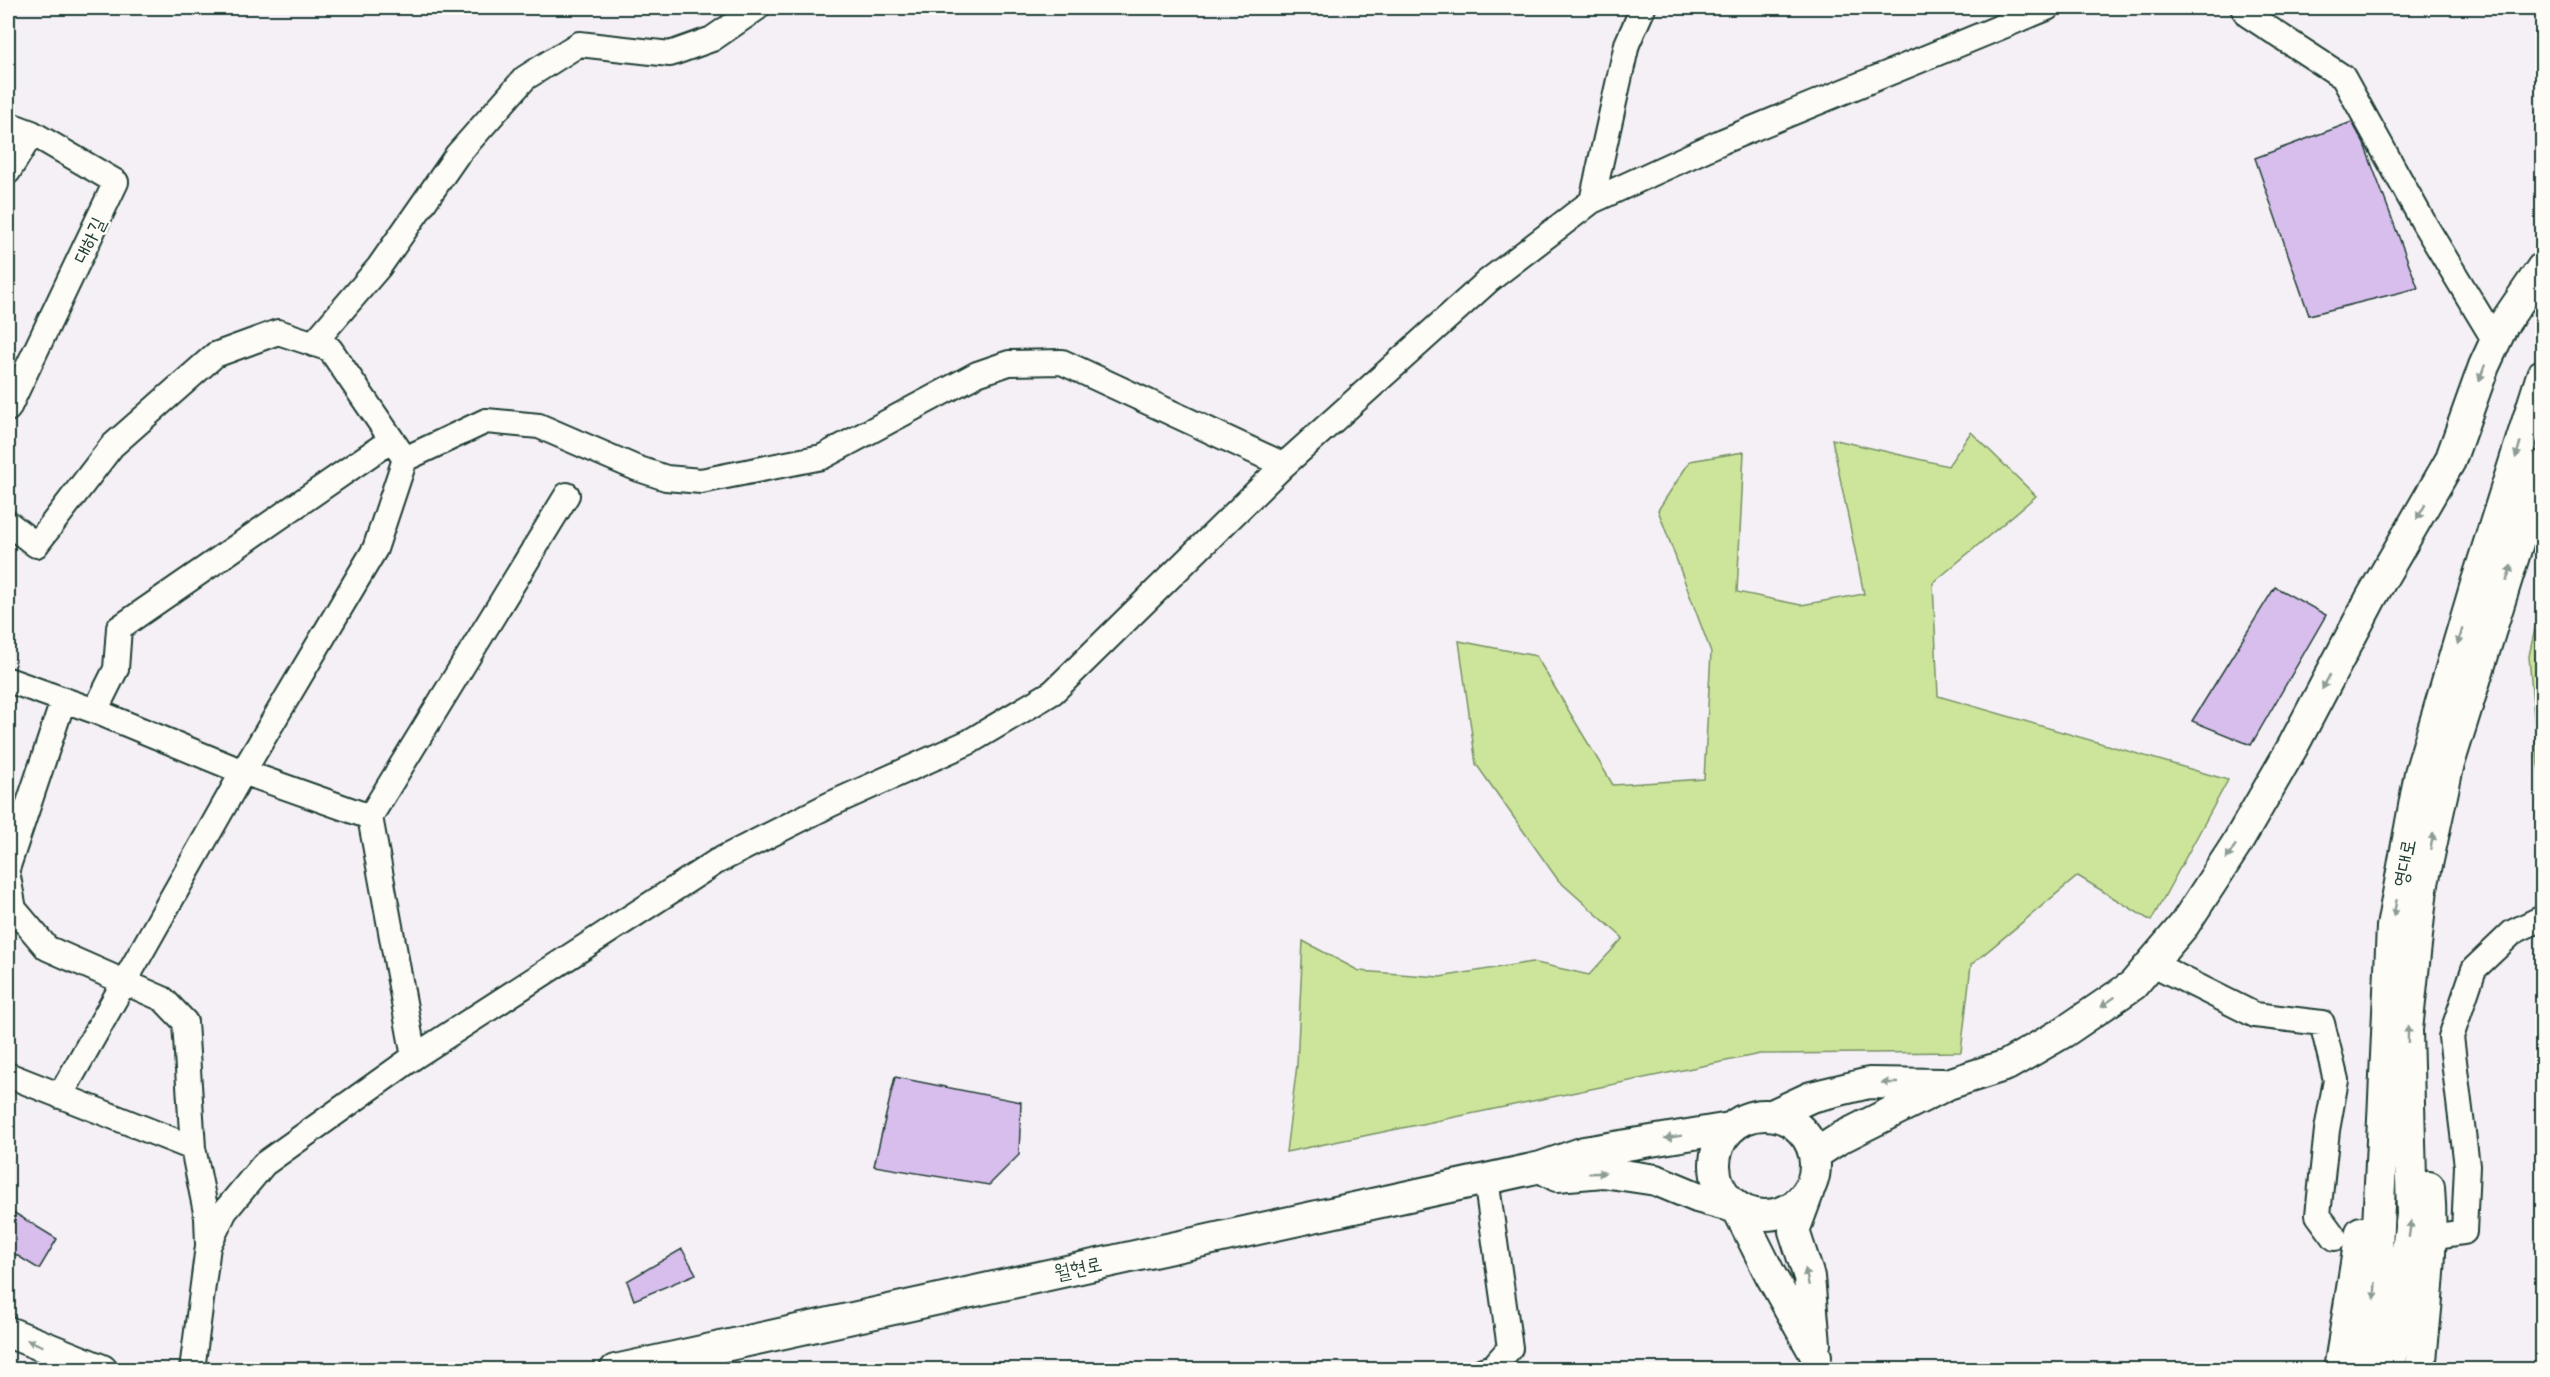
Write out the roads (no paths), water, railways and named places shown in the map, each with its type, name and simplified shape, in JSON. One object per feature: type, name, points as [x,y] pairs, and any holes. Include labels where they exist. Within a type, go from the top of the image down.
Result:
[{"type":"main road","points":[[1814,1155],[1842,1137],[1948,1084],[2007,1065],[2064,1032],[2133,985],[2184,925],[2236,844],[2292,748],[2372,598],[2450,461],[2495,341],[2542,268]]},
{"type":"main road","name":"영대로","points":[[2389,1370],[2412,1215],[2396,1086],[2392,927],[2420,773],[2476,584],[2542,375]]},
{"type":"main road","name":"영대로","points":[[2364,1370],[2374,1312],[2396,1086],[2407,1030],[2422,888],[2448,767],[2542,466]]},
{"type":"main road","points":[[1772,1115],[1811,1096],[1869,1083],[1948,1084]]},
{"type":"main road","points":[[2339,1370],[2396,1086]]},
{"type":"main road","points":[[2396,1086],[2429,1180],[2432,1221],[2430,1276],[2420,1370]]},
{"type":"main road","points":[[1757,1115],[1772,1115],[1786,1119],[1800,1128],[1809,1140],[1814,1155],[1815,1172],[1794,1231],[1809,1277],[1818,1363],[1737,1208],[1718,1184],[1714,1169],[1715,1154],[1730,1128],[1743,1119],[1757,1115]]},
{"type":"main road","name":"월현로","points":[[615,1370],[1541,1167],[1584,1152],[1730,1128]]},
{"type":"main road","points":[[1541,1167],[1557,1176],[1603,1172],[1656,1180],[1697,1197],[1753,1214],[1770,1216],[1786,1211],[1800,1201],[1810,1187]]},
{"type":"main road","points":[[8,1332],[102,1370]]},
{"type":"street","points":[[313,344],[379,267],[457,155],[525,78],[579,44],[670,54],[712,39],[757,8]]},
{"type":"street","points":[[1592,201],[1627,44],[1643,8]]},
{"type":"street","points":[[208,1246],[225,1211],[264,1164],[414,1057],[716,862],[831,804],[969,742],[1053,692],[1284,465],[1488,281],[1592,201],[1723,141],[2047,8]]},
{"type":"street","points":[[2243,8],[2248,15],[2343,77],[2425,225],[2495,341]]},
{"type":"street","name":"대하길","points":[[8,124],[32,133],[116,182],[8,409]]},
{"type":"street","points":[[8,172],[32,133]]},
{"type":"street","points":[[8,523],[36,545],[112,446],[215,355],[278,332],[330,349],[398,449],[375,549],[243,772],[60,1096]]},
{"type":"street","points":[[94,711],[116,669],[119,628],[398,449],[486,421],[539,426],[636,468],[666,478],[701,481],[822,457],[977,374],[1010,363],[1062,362],[1284,465]]},
{"type":"street","points":[[414,1057],[370,817],[567,495]]},
{"type":"street","points":[[8,680],[94,711],[243,772],[370,817]]},
{"type":"street","points":[[8,866],[63,701]]},
{"type":"street","points":[[8,878],[14,909],[47,948],[163,999],[185,1022],[193,1148],[207,1217],[208,1246],[192,1370]]},
{"type":"street","points":[[2454,1234],[2467,1166],[2451,1036],[2475,969],[2513,932],[2542,918]]},
{"type":"street","points":[[2151,963],[2255,1015],[2322,1023],[2336,1080],[2327,1130],[2318,1215],[2335,1238]]},
{"type":"street","points":[[8,1075],[193,1148]]},
{"type":"street","points":[[1483,1370],[1493,1366],[1510,1348],[1486,1179]]}]
